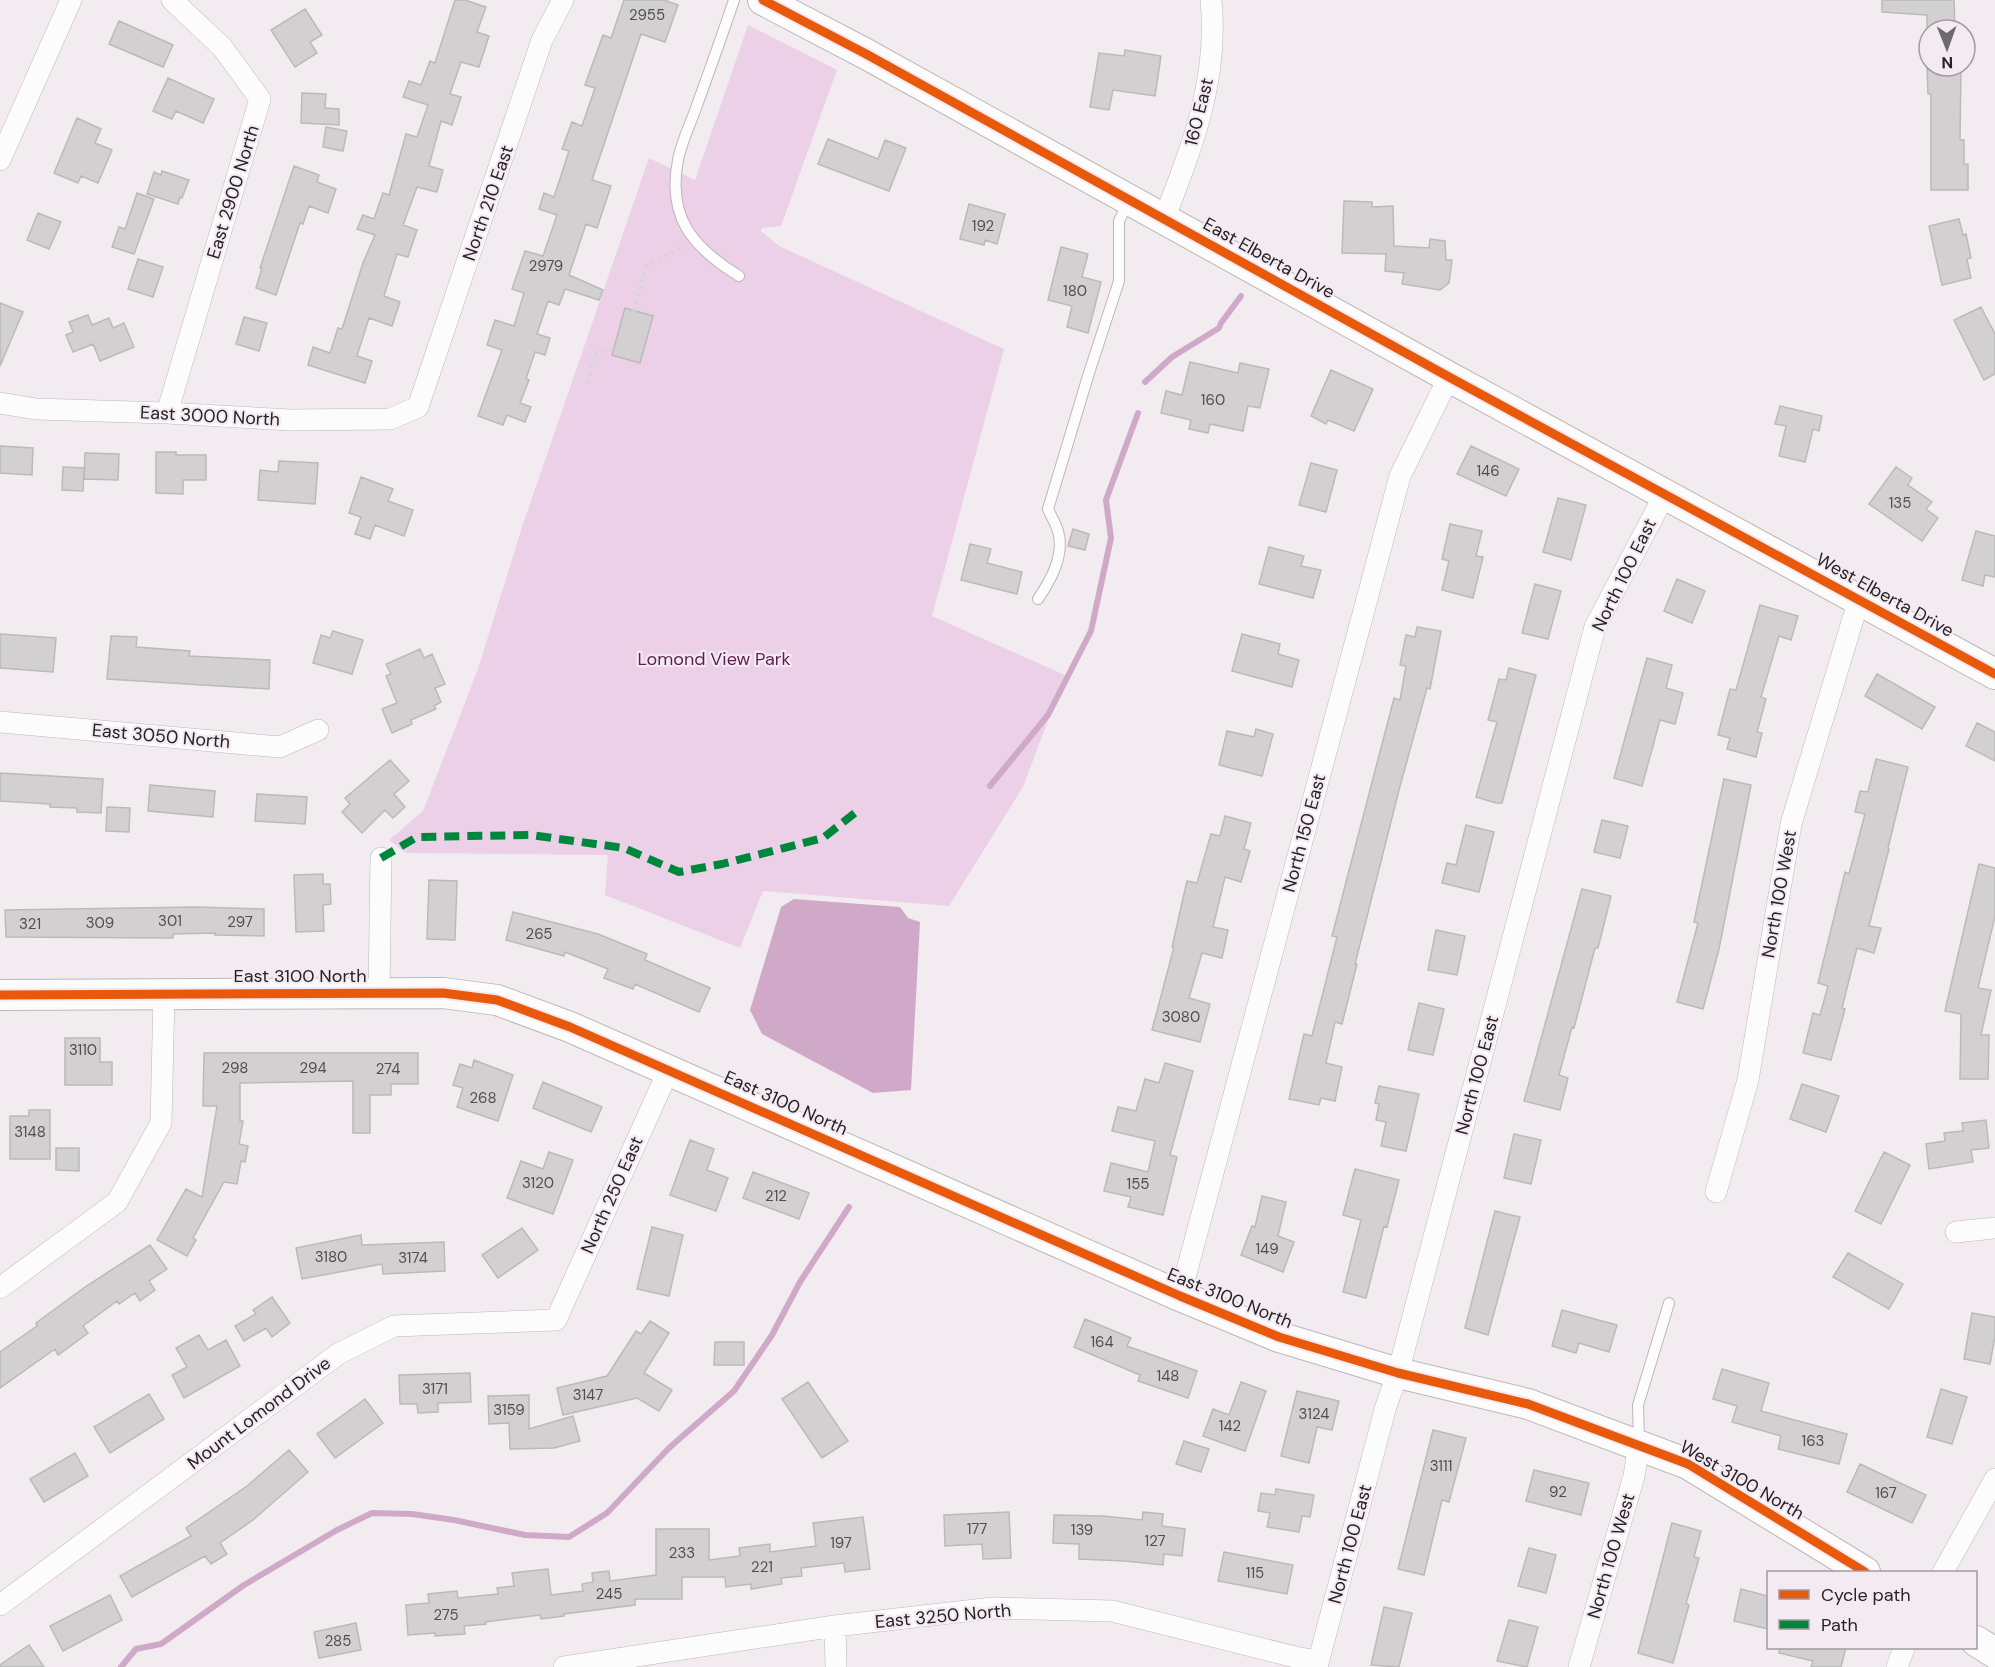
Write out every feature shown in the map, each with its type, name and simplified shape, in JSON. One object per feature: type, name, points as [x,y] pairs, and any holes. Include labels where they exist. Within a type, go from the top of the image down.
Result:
[{"type":"street","points":[[0,160],[71,0]]},
{"type":"street","name":"East 2900 North","points":[[167,412],[260,99],[222,47],[172,0]]},
{"type":"street","name":"North 210 East","points":[[418,407],[542,40],[563,0]]},
{"type":"street","name":"East Elberta Drive","points":[[764,0],[866,54],[1449,377],[1760,544]]},
{"type":"street","name":"160 East","points":[[1164,219],[1194,140],[1210,75],[1210,0]]},
{"type":"street","name":"North 150 East","points":[[1180,1296],[1400,476],[1449,377]]},
{"type":"street","name":"East 3000 North","points":[[0,403],[36,409],[167,412],[290,420],[390,419],[418,407]]},
{"type":"street","name":"North 100 East","points":[[1318,1664],[1386,1406],[1398,1373],[1596,627],[1665,494]]},
{"type":"street","name":"West Elberta Drive","points":[[1760,544],[1995,674]]},
{"type":"street","name":"North 100 West","points":[[1716,1192],[1748,1080],[1791,824],[1859,599]]},
{"type":"street","name":"East 3050 North","points":[[0,722],[280,747],[318,730]]},
{"type":"street","points":[[380,992],[381,858]]},
{"type":"street","name":"East 3100 North","points":[[0,995],[380,992],[443,993],[497,1000],[570,1027],[669,1069],[1180,1296],[1279,1337],[1398,1373],[1528,1404]]},
{"type":"street","points":[[0,1288],[117,1202],[161,1123],[164,994]]},
{"type":"street","name":"North 250 East","points":[[556,1320],[669,1069]]},
{"type":"street","points":[[1956,1232],[1995,1228]]},
{"type":"street","name":"Mount Lomond Drive","points":[[0,1605],[338,1354],[394,1326],[556,1320]]},
{"type":"street","name":"West 3100 North","points":[[1528,1404],[1688,1464],[1864,1571]]},
{"type":"street","name":"North 100 West","points":[[1579,1667],[1634,1476],[1639,1445]]},
{"type":"street","points":[[1944,1571],[1995,1479]]},
{"type":"street","name":"East 3250 North","points":[[564,1667],[835,1626],[993,1608],[1112,1611],[1318,1664]]},
{"type":"street","points":[[835,1626],[836,1667]]},
{"type":"street","points":[[1977,1642],[1995,1653]]},
{"type":"street","points":[[1897,1667],[1903,1649]]},
{"type":"lane","points":[[734,0],[678,159],[674,192],[685,227],[693,241],[714,261],[739,276]]},
{"type":"lane","points":[[1038,599],[1051,581],[1059,555],[1059,533],[1048,509],[1119,281],[1119,221],[1130,200]]},
{"type":"lane","points":[[1639,1445],[1638,1405],[1669,1303]]},
{"type":"path","points":[[634,310],[646,266],[693,241]]},
{"type":"path","points":[[588,383],[594,354],[613,349]]},
{"type":"green space","name":"Lomond View Park","points":[[748,25],[837,70],[781,226],[762,228],[761,231],[779,246],[1004,349],[932,616],[1065,675],[1023,787],[949,906],[763,891],[740,948],[605,895],[608,855],[406,853],[389,840],[423,811],[478,669],[522,527],[649,158],[695,180]]},
{"type":"shaded area","points":[[794,899],[900,907],[908,918],[920,922],[911,1090],[873,1093],[762,1034],[750,1010],[781,907]]},
{"type":"building","points":[[455,0],[465,0],[486,7],[477,32],[489,36],[479,67],[461,62],[450,94],[461,97],[452,125],[441,121],[429,166],[443,170],[437,192],[417,187],[403,225],[417,230],[408,257],[397,254],[384,296],[400,302],[392,326],[369,318],[357,356],[372,361],[365,383],[308,365],[313,347],[330,353],[338,328],[342,329],[363,263],[375,235],[357,229],[363,215],[374,219],[383,193],[389,195],[406,134],[417,137],[428,105],[403,97],[409,81],[421,85],[430,61],[435,63]]},
{"type":"building","points":[[624,0],[664,0],[678,5],[665,42],[641,34],[592,180],[611,186],[597,228],[586,224],[569,275],[603,290],[599,300],[565,289],[559,305],[548,301],[537,334],[550,338],[545,355],[535,352],[526,379],[529,380],[520,403],[531,407],[525,422],[507,415],[503,425],[478,416],[502,350],[487,345],[495,320],[514,326],[524,293],[512,289],[525,251],[543,256],[557,215],[539,209],[544,193],[554,197],[569,151],[562,149],[572,122],[582,126],[595,88],[585,85],[603,35],[611,38]]},
{"type":"building","points":[[1882,0],[1954,0],[1955,18],[1927,18],[1927,15],[1882,12]]},
{"type":"building","points":[[305,9],[322,35],[310,42],[317,53],[295,67],[271,30]]},
{"type":"building","points":[[119,21],[173,45],[163,67],[109,44]]},
{"type":"building","points":[[1125,50],[1161,56],[1155,96],[1113,90],[1109,110],[1090,107],[1099,53],[1124,56]]},
{"type":"building","points":[[168,78],[214,99],[203,123],[176,111],[172,119],[153,111]]},
{"type":"building","points":[[1927,78],[1961,78],[1960,140],[1964,140],[1964,164],[1968,164],[1968,190],[1931,190],[1931,94],[1928,94]]},
{"type":"building","points":[[302,93],[326,94],[325,108],[339,109],[339,125],[301,123]]},
{"type":"building","points":[[77,118],[101,129],[95,143],[112,150],[98,183],[81,176],[78,183],[54,173]]},
{"type":"building","points":[[326,127],[347,131],[343,151],[323,147]]},
{"type":"building","points":[[828,139],[878,159],[885,140],[906,148],[889,191],[818,164]]},
{"type":"building","points":[[294,166],[319,175],[317,182],[336,189],[328,213],[309,206],[303,224],[300,223],[276,295],[256,288],[262,268],[260,268]]},
{"type":"building","points":[[162,171],[189,180],[178,204],[147,194],[154,172],[161,175]]},
{"type":"building","points":[[137,193],[154,199],[134,254],[112,247],[119,227],[125,229]]},
{"type":"building","points":[[1344,201],[1372,202],[1372,207],[1393,206],[1394,246],[1429,248],[1430,239],[1445,241],[1446,260],[1452,260],[1449,283],[1440,290],[1402,284],[1404,273],[1385,271],[1386,254],[1342,253]]},
{"type":"building","points":[[969,204],[1005,214],[997,244],[985,240],[984,245],[960,239]]},
{"type":"building","points":[[38,213],[61,222],[49,249],[27,240]]},
{"type":"building","points":[[1959,219],[1963,235],[1966,234],[1971,258],[1967,259],[1971,278],[1942,285],[1929,226]]},
{"type":"building","points":[[1061,247],[1088,254],[1082,277],[1101,282],[1088,333],[1067,327],[1072,306],[1048,300]]},
{"type":"building","points":[[138,259],[163,267],[153,297],[128,289]]},
{"type":"building","points":[[0,303],[23,312],[0,366]]},
{"type":"building","points":[[1981,307],[1995,334],[1995,374],[1984,380],[1954,320]]},
{"type":"building","points":[[625,308],[653,316],[640,363],[612,355]]},
{"type":"building","points":[[88,315],[92,325],[109,318],[113,328],[124,323],[134,347],[100,361],[93,344],[73,352],[66,335],[73,332],[69,322]]},
{"type":"building","points":[[244,317],[267,323],[259,351],[236,344]]},
{"type":"building","points":[[1190,362],[1238,373],[1240,363],[1269,369],[1260,408],[1248,406],[1243,431],[1210,424],[1208,433],[1189,429],[1191,420],[1161,413],[1166,391],[1182,395]]},
{"type":"building","points":[[1331,370],[1373,389],[1354,431],[1328,420],[1326,424],[1311,416]]},
{"type":"building","points":[[1780,406],[1822,416],[1819,431],[1813,429],[1805,462],[1779,456],[1786,426],[1775,424]]},
{"type":"building","points":[[0,446],[33,448],[32,475],[0,473]]},
{"type":"building","points":[[1471,446],[1519,469],[1506,496],[1457,474]]},
{"type":"building","points":[[156,452],[206,455],[206,480],[183,480],[183,494],[156,493]]},
{"type":"building","points":[[85,453],[119,454],[118,480],[84,479]]},
{"type":"building","points":[[279,461],[318,463],[315,504],[258,500],[260,470],[278,472]]},
{"type":"building","points":[[1311,463],[1337,470],[1326,512],[1299,505]]},
{"type":"building","points":[[63,467],[84,468],[83,491],[62,490]]},
{"type":"building","points":[[1896,467],[1912,478],[1908,485],[1932,502],[1926,509],[1938,518],[1922,541],[1869,504]]},
{"type":"building","points":[[361,477],[393,489],[388,501],[413,510],[404,536],[375,525],[370,539],[355,534],[361,517],[349,513]]},
{"type":"building","points":[[1558,498],[1586,505],[1571,560],[1543,552]]},
{"type":"building","points":[[1450,524],[1482,531],[1476,556],[1483,557],[1473,598],[1442,590],[1449,561],[1442,559]]},
{"type":"building","points":[[1073,529],[1089,534],[1085,550],[1068,546]]},
{"type":"building","points":[[1976,531],[1995,536],[1995,577],[1985,575],[1983,586],[1962,580]]},
{"type":"building","points":[[970,544],[991,549],[987,563],[1022,572],[1017,594],[961,580]]},
{"type":"building","points":[[1269,547],[1304,556],[1301,566],[1321,570],[1313,598],[1259,584]]},
{"type":"building","points":[[1677,579],[1705,591],[1692,623],[1664,611]]},
{"type":"building","points":[[1535,584],[1561,591],[1548,639],[1522,633]]},
{"type":"building","points":[[1760,605],[1798,616],[1791,640],[1779,636],[1761,697],[1766,699],[1757,732],[1762,733],[1756,757],[1727,749],[1730,738],[1718,735],[1730,689],[1736,690]]},
{"type":"building","points":[[1417,627],[1441,631],[1430,689],[1427,688],[1399,790],[1342,1024],[1335,1022],[1326,1063],[1342,1067],[1335,1101],[1321,1098],[1319,1105],[1289,1099],[1304,1034],[1312,1036],[1337,937],[1332,936],[1394,698],[1400,700],[1406,666],[1400,665],[1406,635],[1415,637]]},
{"type":"building","points":[[333,631],[363,640],[352,674],[313,663],[321,635],[330,638]]},
{"type":"building","points":[[0,634],[56,638],[53,672],[0,668]]},
{"type":"building","points":[[1242,634],[1280,644],[1278,654],[1299,660],[1292,687],[1232,671]]},
{"type":"building","points":[[111,636],[137,637],[136,647],[190,651],[189,656],[270,660],[269,689],[107,679]]},
{"type":"building","points":[[420,649],[424,658],[432,654],[445,684],[435,688],[441,702],[434,706],[436,709],[411,720],[412,724],[392,733],[382,709],[397,703],[386,676],[391,674],[386,664]]},
{"type":"building","points":[[1647,658],[1672,665],[1666,688],[1683,693],[1675,724],[1660,720],[1642,786],[1614,778]]},
{"type":"building","points":[[1509,668],[1536,675],[1502,803],[1496,803],[1476,797],[1497,722],[1488,720],[1499,679],[1506,680]]},
{"type":"building","points":[[1877,674],[1935,707],[1922,729],[1865,696]]},
{"type":"building","points":[[1977,723],[1995,732],[1995,761],[1966,746]]},
{"type":"building","points":[[1256,729],[1273,734],[1262,776],[1219,765],[1227,731],[1254,737]]},
{"type":"building","points":[[1876,759],[1908,767],[1869,926],[1881,928],[1874,953],[1857,948],[1842,1008],[1845,1009],[1831,1060],[1803,1053],[1813,1013],[1820,1015],[1828,986],[1818,983],[1845,872],[1849,874],[1865,814],[1855,812],[1860,791],[1868,792]]},
{"type":"building","points":[[390,760],[409,781],[394,794],[405,807],[393,818],[385,810],[362,833],[342,812],[350,804],[345,798]]},
{"type":"building","points":[[0,773],[103,779],[101,813],[77,812],[77,808],[50,807],[50,804],[0,801]]},
{"type":"building","points":[[1724,779],[1751,785],[1719,949],[1703,1009],[1677,1002],[1698,923],[1694,922]]},
{"type":"building","points":[[150,785],[215,791],[213,817],[148,811]]},
{"type":"building","points":[[257,794],[307,797],[305,824],[255,821]]},
{"type":"building","points":[[107,807],[130,808],[129,832],[106,831]]},
{"type":"building","points":[[1225,816],[1251,823],[1244,849],[1250,851],[1241,882],[1225,877],[1213,927],[1228,930],[1222,958],[1202,953],[1189,998],[1210,1004],[1200,1042],[1152,1030],[1174,947],[1172,947],[1187,881],[1197,883],[1211,834],[1220,836]]},
{"type":"building","points":[[1602,820],[1628,826],[1620,858],[1594,852]]},
{"type":"building","points":[[1466,825],[1494,832],[1479,892],[1442,883],[1447,863],[1456,865]]},
{"type":"building","points":[[1979,864],[1995,868],[1995,916],[1978,988],[1991,990],[1981,1035],[1989,1035],[1988,1079],[1960,1079],[1961,1014],[1945,1011]]},
{"type":"building","points":[[323,874],[323,884],[330,884],[331,904],[323,905],[324,931],[296,932],[294,875]]},
{"type":"building","points":[[429,880],[457,881],[455,940],[427,939]]},
{"type":"building","points":[[1582,889],[1611,896],[1598,948],[1595,948],[1559,1075],[1568,1078],[1560,1110],[1524,1101]]},
{"type":"building","points":[[196,907],[264,909],[264,936],[215,935],[215,933],[173,934],[173,938],[6,937],[5,910]]},
{"type":"building","points":[[513,912],[598,934],[647,954],[645,960],[710,988],[699,1012],[635,984],[633,989],[604,978],[608,969],[565,952],[564,956],[506,940]]},
{"type":"building","points":[[1436,930],[1465,936],[1457,975],[1428,970]]},
{"type":"building","points":[[1419,1003],[1444,1009],[1433,1055],[1408,1050]]},
{"type":"building","points":[[65,1038],[100,1038],[100,1062],[112,1062],[112,1085],[65,1085]]},
{"type":"building","points":[[204,1053],[418,1053],[418,1084],[391,1084],[391,1095],[370,1095],[370,1133],[353,1133],[353,1081],[240,1083],[240,1121],[243,1121],[239,1144],[248,1146],[245,1162],[241,1161],[237,1184],[224,1182],[193,1238],[196,1240],[187,1256],[157,1240],[186,1189],[202,1197],[217,1106],[203,1106]]},
{"type":"building","points":[[474,1060],[513,1075],[498,1121],[457,1107],[463,1088],[453,1085],[460,1064],[472,1068]]},
{"type":"building","points":[[1165,1063],[1193,1071],[1170,1155],[1177,1157],[1163,1215],[1128,1207],[1131,1197],[1104,1191],[1111,1163],[1148,1172],[1155,1141],[1112,1131],[1118,1107],[1136,1111],[1145,1079],[1159,1083]]},
{"type":"building","points":[[543,1082],[602,1107],[591,1132],[533,1108]]},
{"type":"building","points":[[1802,1084],[1839,1096],[1826,1132],[1790,1119]]},
{"type":"building","points":[[1379,1086],[1419,1094],[1406,1151],[1381,1146],[1386,1122],[1376,1120],[1379,1104],[1375,1103]]},
{"type":"building","points":[[29,1110],[50,1110],[50,1159],[10,1159],[10,1116],[29,1116]]},
{"type":"building","points":[[1986,1120],[1989,1148],[1971,1150],[1973,1162],[1929,1169],[1926,1144],[1945,1141],[1944,1133],[1963,1131],[1962,1123]]},
{"type":"building","points":[[1514,1134],[1541,1140],[1531,1184],[1504,1178]]},
{"type":"building","points":[[690,1140],[714,1149],[707,1170],[728,1178],[716,1211],[670,1195]]},
{"type":"building","points":[[56,1148],[79,1148],[79,1171],[56,1170]]},
{"type":"building","points":[[549,1152],[573,1160],[553,1214],[507,1198],[521,1161],[543,1169]]},
{"type":"building","points":[[1884,1152],[1910,1165],[1881,1224],[1855,1211]]},
{"type":"building","points":[[1355,1169],[1399,1180],[1387,1227],[1384,1226],[1366,1298],[1343,1292],[1361,1220],[1343,1215]]},
{"type":"building","points":[[753,1172],[809,1193],[799,1219],[743,1198]]},
{"type":"building","points":[[1262,1196],[1286,1202],[1278,1236],[1294,1242],[1283,1272],[1241,1255],[1252,1226],[1255,1227]]},
{"type":"building","points":[[1495,1211],[1520,1217],[1488,1335],[1465,1328]]},
{"type":"building","points":[[652,1227],[683,1235],[669,1296],[637,1289]]},
{"type":"building","points":[[522,1228],[538,1250],[498,1278],[482,1255]]},
{"type":"building","points":[[361,1235],[362,1245],[444,1242],[445,1271],[383,1274],[382,1264],[302,1279],[296,1248]]},
{"type":"building","points":[[150,1245],[167,1269],[149,1281],[155,1290],[140,1301],[135,1293],[119,1304],[117,1301],[83,1326],[88,1333],[58,1355],[55,1349],[0,1388],[0,1352],[37,1326],[36,1323],[85,1287]]},
{"type":"building","points":[[1848,1253],[1903,1284],[1889,1309],[1833,1277]]},
{"type":"building","points":[[272,1297],[290,1323],[272,1337],[266,1328],[244,1341],[235,1326],[256,1314],[253,1310]]},
{"type":"building","points":[[1562,1310],[1617,1325],[1609,1352],[1579,1343],[1576,1353],[1552,1346]]},
{"type":"building","points":[[1972,1313],[1995,1317],[1995,1336],[1990,1364],[1964,1359]]},
{"type":"building","points":[[1085,1319],[1131,1338],[1127,1346],[1197,1371],[1188,1398],[1138,1381],[1140,1375],[1074,1347]]},
{"type":"building","points":[[650,1321],[669,1333],[644,1373],[672,1390],[659,1411],[637,1398],[563,1415],[557,1388],[607,1376],[636,1331],[641,1334]]},
{"type":"building","points":[[199,1335],[208,1350],[226,1340],[240,1366],[184,1398],[172,1375],[187,1367],[176,1348]]},
{"type":"building","points":[[715,1342],[744,1342],[744,1365],[714,1365]]},
{"type":"building","points":[[1722,1369],[1769,1383],[1761,1411],[1847,1434],[1839,1464],[1778,1449],[1781,1436],[1732,1422],[1737,1406],[1713,1399]]},
{"type":"building","points":[[470,1373],[471,1402],[438,1403],[438,1412],[418,1413],[417,1404],[400,1404],[399,1375]]},
{"type":"building","points":[[808,1382],[848,1441],[822,1458],[782,1399]]},
{"type":"building","points":[[1241,1382],[1266,1391],[1245,1451],[1203,1436],[1213,1409],[1229,1415]]},
{"type":"building","points":[[1941,1389],[1967,1397],[1952,1444],[1927,1437]]},
{"type":"building","points":[[1297,1391],[1339,1401],[1332,1430],[1317,1427],[1309,1463],[1281,1456]]},
{"type":"building","points":[[149,1394],[164,1419],[110,1453],[94,1427]]},
{"type":"building","points":[[529,1395],[529,1429],[573,1416],[580,1441],[554,1448],[510,1449],[509,1423],[489,1424],[488,1396]]},
{"type":"building","points":[[365,1399],[383,1423],[335,1458],[317,1434]]},
{"type":"building","points":[[1433,1430],[1466,1438],[1449,1502],[1442,1500],[1424,1575],[1398,1569]]},
{"type":"building","points":[[1184,1441],[1209,1449],[1201,1472],[1176,1464]]},
{"type":"building","points":[[289,1450],[308,1472],[253,1520],[220,1543],[227,1554],[211,1564],[205,1556],[132,1597],[120,1576],[191,1536],[186,1528],[247,1486]]},
{"type":"building","points":[[75,1453],[88,1476],[44,1502],[30,1479]]},
{"type":"building","points":[[1860,1464],[1926,1495],[1912,1523],[1847,1492]]},
{"type":"building","points":[[1534,1470],[1589,1483],[1581,1515],[1526,1501]]},
{"type":"building","points":[[1276,1489],[1314,1495],[1310,1517],[1302,1516],[1299,1532],[1267,1527],[1270,1513],[1258,1511],[1261,1493],[1275,1495]]},
{"type":"building","points":[[1009,1512],[1011,1558],[983,1559],[982,1544],[945,1546],[944,1515]]},
{"type":"building","points":[[1143,1512],[1163,1514],[1162,1526],[1185,1529],[1182,1556],[1164,1554],[1163,1565],[1079,1559],[1079,1544],[1053,1543],[1054,1515],[1142,1520]]},
{"type":"building","points":[[863,1517],[870,1569],[845,1572],[844,1563],[801,1568],[802,1576],[781,1578],[782,1584],[751,1589],[751,1584],[726,1587],[725,1577],[682,1577],[682,1599],[635,1599],[635,1605],[564,1614],[564,1616],[541,1619],[540,1615],[485,1622],[486,1624],[464,1626],[465,1634],[408,1635],[406,1605],[429,1603],[428,1594],[457,1591],[458,1598],[498,1594],[497,1588],[514,1586],[512,1573],[548,1569],[551,1595],[583,1591],[582,1584],[593,1582],[592,1573],[609,1571],[610,1581],[656,1575],[656,1529],[709,1529],[709,1560],[740,1556],[739,1548],[770,1544],[770,1552],[816,1546],[813,1523]]},
{"type":"building","points":[[1672,1523],[1701,1531],[1694,1557],[1699,1558],[1673,1663],[1638,1653]]},
{"type":"building","points":[[1529,1548],[1556,1555],[1546,1593],[1518,1586]]},
{"type":"building","points":[[1224,1552],[1293,1565],[1287,1594],[1218,1581]]},
{"type":"building","points":[[1741,1589],[1767,1596],[1767,1629],[1734,1621]]},
{"type":"building","points":[[110,1595],[122,1620],[63,1651],[50,1626]]},
{"type":"building","points":[[1384,1607],[1412,1613],[1399,1667],[1371,1665]]},
{"type":"building","points":[[1509,1620],[1538,1627],[1527,1667],[1497,1661]]},
{"type":"building","points":[[356,1623],[361,1650],[319,1658],[314,1632]]},
{"type":"building","points":[[29,1645],[44,1667],[0,1667],[0,1665]]},
{"type":"building","points":[[1780,1649],[1846,1649],[1841,1667],[1811,1667],[1813,1661],[1779,1653]]},
{"type":"waterway","points":[[1145,382],[1172,357],[1219,328],[1241,296]]},
{"type":"waterway","points":[[990,786],[1048,715],[1091,631],[1111,538],[1106,500],[1138,413]]},
{"type":"waterway","points":[[121,1667],[136,1649],[161,1644],[244,1585],[337,1530],[372,1513],[412,1514],[525,1535],[569,1537],[607,1513],[669,1448],[734,1391],[772,1335],[800,1282],[849,1207]]},
{"type":"marked path","points":[[381,858],[417,837],[531,835],[624,848],[679,872],[722,864],[823,838],[856,812]]},
{"type":"cycle path","points":[[763,0],[866,54],[1449,377],[1995,674]]},
{"type":"cycle path","points":[[0,995],[443,993],[497,1000],[570,1027],[1180,1296],[1279,1337],[1398,1373],[1528,1404],[1688,1464],[1863,1571]]}]
